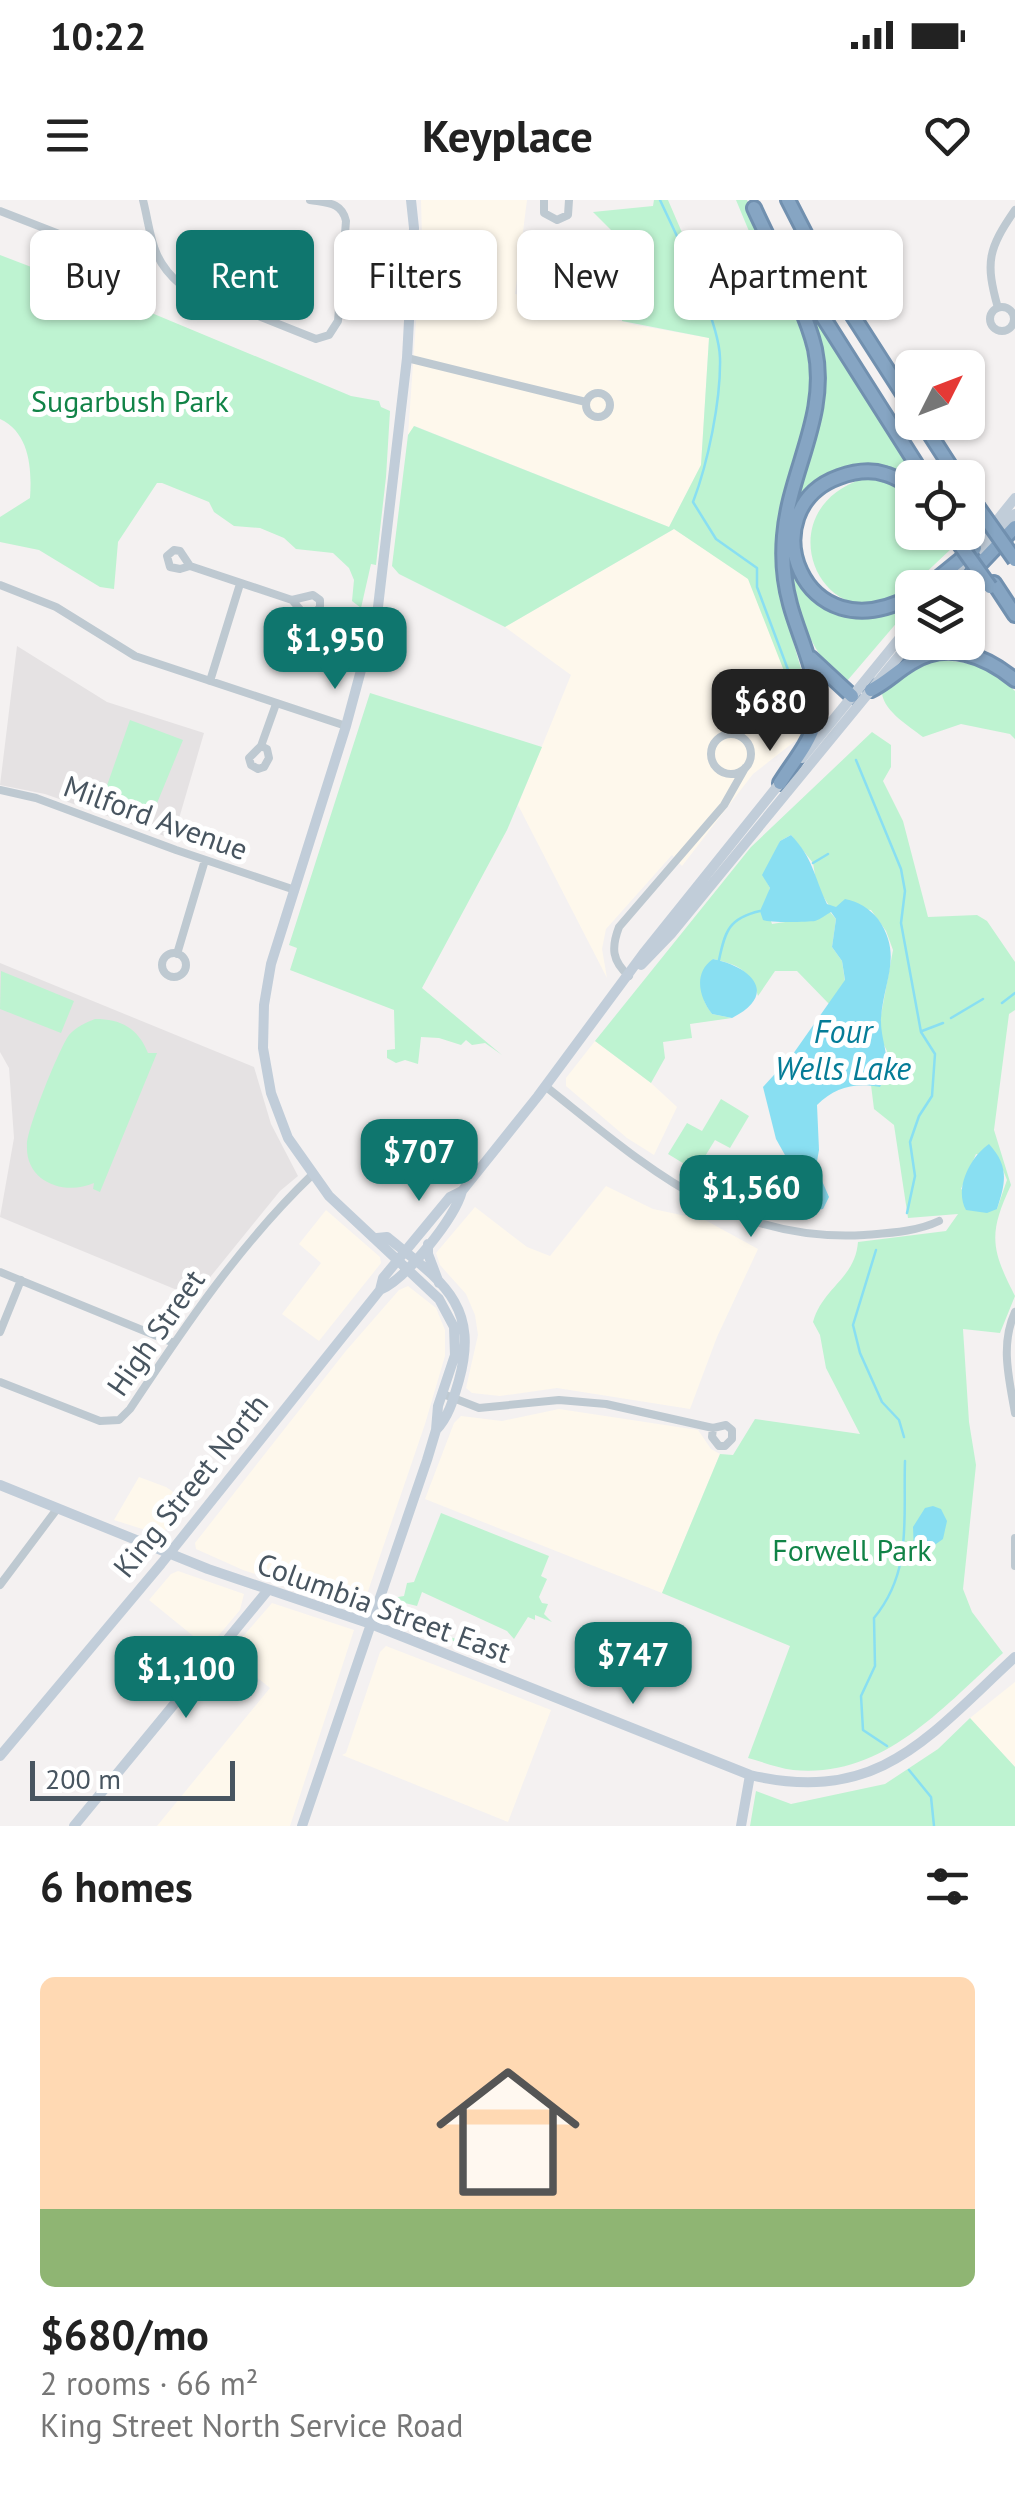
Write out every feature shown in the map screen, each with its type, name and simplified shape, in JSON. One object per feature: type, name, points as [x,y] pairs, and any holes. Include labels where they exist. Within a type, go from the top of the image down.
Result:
[{"type":"highway","points":[[788,200],[832,285],[895,382]]},
{"type":"highway","points":[[753,204],[914,460]]},
{"type":"highway","points":[[753,204],[814,346],[819,384],[814,426],[791,493],[784,532],[786,582],[812,676],[816,718],[780,782]]},
{"type":"highway","points":[[895,479],[884,474],[855,472],[828,481],[805,502],[794,528],[794,556],[816,594],[834,607],[857,612],[895,606]]},
{"type":"highway","points":[[985,514],[1015,550]]},
{"type":"highway","points":[[985,516],[1015,560]]},
{"type":"highway","points":[[973,570],[1015,527]]},
{"type":"highway","points":[[965,550],[1013,612]]},
{"type":"highway","points":[[972,550],[992,585]]},
{"type":"highway","points":[[948,570],[973,550]]},
{"type":"highway","points":[[799,634],[818,669],[852,696]]},
{"type":"highway","points":[[871,690],[914,660],[937,653],[973,654],[1015,680]]},
{"type":"main road","points":[[302,1826],[436,1430],[435,1418],[466,1351],[460,1308],[439,1283],[380,1246],[377,1238],[329,1196],[312,1175],[278,1114],[263,1048],[270,964],[346,726],[372,634],[384,573],[407,358],[414,228],[411,200]]},
{"type":"main road","points":[[985,536],[1015,498]]},
{"type":"main road","points":[[970,570],[1015,514]]},
{"type":"main road","points":[[957,570],[973,550]]},
{"type":"main road","name":"King Street North","points":[[406,1261],[450,1198],[462,1191],[643,954],[895,644]]},
{"type":"main road","name":"King Street North","points":[[629,976],[671,934],[896,660]]},
{"type":"main road","name":"King Street North","points":[[0,1756],[169,1553],[380,1290],[384,1278],[428,1243],[459,1204],[462,1191]]},
{"type":"main road","points":[[428,1243],[439,1283]]},
{"type":"main road","points":[[406,1261],[438,1299],[454,1327],[455,1356],[448,1396]]},
{"type":"main road","name":"Columbia Street East","points":[[0,1485],[169,1553],[371,1624],[750,1775],[788,1784],[816,1783],[872,1771],[916,1746],[1015,1657]]},
{"type":"main road","points":[[74,1826],[268,1590]]},
{"type":"main road","points":[[741,1826],[750,1775]]},
{"type":"street","points":[[143,200],[149,230]]},
{"type":"street","points":[[156,255],[180,284],[316,340],[330,335],[338,321],[346,221],[336,204],[310,200]]},
{"type":"street","points":[[543,200],[546,216],[557,220],[570,212],[570,200]]},
{"type":"street","points":[[998,308],[988,273],[991,252],[1015,210]]},
{"type":"street","points":[[0,211],[49,230]]},
{"type":"street","points":[[407,358],[586,402]]},
{"type":"street","points":[[190,566],[292,600]]},
{"type":"street","points":[[0,584],[56,606],[135,656],[346,726]]},
{"type":"street","points":[[210,681],[240,584]]},
{"type":"street","points":[[262,746],[276,704]]},
{"type":"street","points":[[629,976],[612,952],[619,927],[724,805],[746,768],[751,753],[744,739],[732,734],[720,737],[710,754],[715,767],[733,774],[746,768]]},
{"type":"street","name":"Milford Avenue","points":[[0,790],[36,798],[295,890]]},
{"type":"street","points":[[177,954],[205,860]]},
{"type":"street","points":[[545,1086],[668,1180],[753,1222],[790,1233],[839,1236],[894,1232],[939,1221]]},
{"type":"street","name":"High Street","points":[[0,1382],[100,1421],[114,1422],[130,1408],[214,1286],[283,1203],[312,1175]]},
{"type":"street","points":[[0,1272],[174,1343]]},
{"type":"street","points":[[0,1332],[20,1280]]},
{"type":"street","points":[[1015,1312],[1006,1341],[1015,1413]]},
{"type":"street","points":[[448,1396],[478,1408],[560,1400],[606,1404],[712,1428]]},
{"type":"street","points":[[0,1585],[58,1510]]},
{"type":"street","points":[[1015,1538],[1015,1566]]},
{"type":"shaded area","points":[[421,200],[527,200],[523,230],[517,230],[517,320],[616,320],[709,338],[701,465],[669,527],[415,426],[408,435],[416,320],[497,320],[497,230],[422,230]]},
{"type":"shaded area","points":[[674,529],[748,578],[808,731],[753,774],[682,866],[672,855],[606,929],[602,949],[607,978],[518,805],[571,675],[505,627]]},
{"type":"shaded area","points":[[17,646],[107,702],[204,733],[173,839],[45,794],[0,785]]},
{"type":"shaded area","points":[[0,963],[254,1067],[271,1124],[298,1176],[280,1191],[194,1297],[0,1217],[14,1138],[9,1068],[0,1052]]},
{"type":"shaded area","points":[[595,1041],[677,1107],[654,1155],[627,1138],[566,1086],[566,1078]]},
{"type":"shaded area","points":[[606,1186],[653,1209],[705,1220],[758,1249],[717,1337],[690,1409],[557,1388],[500,1396],[472,1393],[466,1388],[478,1335],[475,1315],[466,1294],[440,1265],[436,1253],[475,1207],[527,1247],[550,1256]]},
{"type":"shaded area","points":[[326,1210],[380,1257],[381,1263],[319,1341],[282,1314],[321,1263],[299,1244]]},
{"type":"shaded area","points":[[408,1286],[436,1308],[445,1330],[445,1356],[364,1603],[347,1603],[243,1570],[196,1549],[195,1543],[345,1352],[399,1290]]},
{"type":"shaded area","points":[[559,1409],[698,1430],[711,1449],[720,1454],[662,1593],[425,1499],[454,1423],[461,1416],[502,1421]]},
{"type":"shaded area","points":[[139,1477],[166,1487],[188,1502],[161,1535],[114,1520]]},
{"type":"shaded area","points":[[178,1571],[244,1594],[240,1610],[208,1648],[149,1600]]},
{"type":"shaded area","points":[[272,1603],[354,1630],[290,1826],[157,1826],[270,1688],[228,1654]]},
{"type":"shaded area","points":[[386,1646],[551,1710],[508,1822],[342,1755],[346,1753],[380,1652]]},
{"type":"shaded area","points":[[1015,1682],[1015,1767],[970,1718]]},
{"type":"green space","points":[[654,200],[668,200],[681,230],[674,230],[674,320],[798,320],[809,365],[809,404],[778,539],[781,587],[811,703],[802,717],[748,579],[674,529],[505,627],[399,574],[392,566],[408,435],[414,426],[669,527],[701,465],[709,338],[622,321],[654,320],[654,230],[611,230],[593,212],[653,206]]},
{"type":"green space","points":[[736,200],[747,200],[760,230],[748,230]]},
{"type":"green space","name":"Sugarbush Park","points":[[0,255],[30,266],[30,320],[156,320],[156,315],[351,396],[379,401],[381,407],[390,411],[386,477],[376,565],[371,564],[361,608],[352,601],[354,580],[349,568],[333,553],[296,549],[284,538],[260,528],[234,526],[214,512],[209,502],[162,483],[157,483],[118,542],[114,589],[100,587],[39,550],[0,542],[0,517],[30,498],[31,487],[23,443],[18,433],[0,419]]},
{"type":"green space","points":[[806,320],[816,320],[908,460],[895,460],[895,474],[875,468],[845,474],[790,522],[818,423],[822,388]]},
{"type":"green space","points":[[862,479],[895,484],[895,550],[950,550],[929,570],[895,570],[895,597],[874,604],[852,602],[833,592],[819,576],[812,555],[811,533],[819,512],[835,493]]},
{"type":"green space","points":[[790,554],[810,592],[824,605],[847,615],[895,610],[895,625],[847,681],[832,669],[811,641]]},
{"type":"green space","points":[[931,660],[956,661],[995,675],[1015,691],[1015,739],[1010,734],[961,724],[923,737],[898,718],[882,694],[911,669]]},
{"type":"green space","points":[[370,693],[542,747],[507,830],[422,988],[502,1055],[485,1043],[472,1045],[466,1040],[461,1045],[421,1037],[418,1064],[405,1060],[396,1063],[387,1058],[387,1050],[395,1049],[394,1010],[290,970],[297,948],[289,945]]},
{"type":"green space","points":[[130,720],[183,740],[153,813],[104,794]]},
{"type":"green space","name":"Forwell Park","points":[[872,732],[891,745],[891,767],[883,781],[903,821],[928,917],[977,915],[987,921],[1015,962],[1015,1010],[1009,1014],[994,1130],[1011,1185],[999,1216],[995,1241],[1015,1296],[1000,1333],[963,1329],[976,1465],[963,1589],[972,1612],[1003,1653],[909,1735],[855,1763],[825,1770],[793,1770],[748,1758],[790,1646],[662,1593],[720,1454],[733,1455],[755,1419],[860,1434],[826,1368],[820,1335],[813,1322],[824,1300],[851,1265],[858,1242],[946,1231],[958,1214],[908,1218],[894,1125],[874,1109],[871,1085],[880,1086],[887,1051],[881,1039],[881,1015],[893,950],[886,931],[871,910],[830,907],[817,887],[813,863],[791,835],[780,841],[765,879],[770,888],[765,904],[772,924],[830,912],[836,919],[832,947],[842,961],[845,981],[830,1005],[797,971],[775,971],[758,996],[752,980],[742,970],[713,959],[704,981],[704,1000],[712,1014],[732,1018],[690,1024],[692,1038],[663,1042],[665,1058],[651,1083],[595,1041],[751,847]],"holes":[[[976,1154],[999,1160],[1007,1180],[997,1209],[961,1189]]]},
{"type":"green space","points":[[1,971],[74,1001],[61,1033],[0,1009]]},
{"type":"green space","points":[[95,1019],[128,1027],[148,1053],[157,1053],[100,1192],[93,1189],[94,1183],[71,1188],[49,1183],[33,1168],[27,1145],[64,1043],[75,1030]]},
{"type":"green space","points":[[721,1099],[749,1116],[730,1148],[715,1140],[696,1171],[668,1154],[687,1123],[702,1131]]},
{"type":"green space","points":[[441,1513],[549,1556],[541,1576],[547,1579],[539,1597],[548,1604],[544,1614],[552,1622],[535,1615],[535,1620],[528,1617],[514,1639],[507,1631],[422,1592],[417,1606],[397,1601],[402,1617],[407,1618],[409,1610],[414,1612],[413,1617],[448,1631],[450,1637],[468,1643],[472,1649],[393,1615],[389,1609],[392,1598],[404,1596],[407,1583],[414,1582]]},
{"type":"green space","points":[[970,1718],[1015,1767],[1015,1826],[750,1826],[756,1791],[791,1804],[885,1784],[938,1749]]},
{"type":"water","name":"Four Wells Lake","points":[[791,835],[809,860],[827,904],[836,907],[845,899],[871,912],[885,932],[891,956],[881,1018],[887,1061],[884,1078],[880,1087],[846,1087],[817,1105],[816,1167],[829,1197],[823,1209],[807,1211],[794,1209],[787,1201],[795,1173],[776,1139],[763,1087],[793,1054],[845,980],[842,961],[832,947],[836,919],[831,912],[815,921],[763,920],[760,911],[770,888],[762,875],[780,841]]},
{"type":"water","points":[[713,959],[739,968],[755,982],[754,1000],[732,1018],[712,1014],[701,993],[700,978]]},
{"type":"water","points":[[989,1144],[1004,1175],[997,1209],[987,1213],[966,1210],[962,1193],[966,1174]]},
{"type":"water","points":[[925,1508],[941,1509],[947,1521],[943,1539],[922,1554],[914,1553],[913,1527]]},
{"type":"waterway","points":[[660,200],[713,322],[720,358],[712,431],[693,502],[716,539],[757,568],[757,587],[802,707]]},
{"type":"waterway","points":[[856,760],[901,869],[905,891],[901,923],[921,1032],[935,1054],[932,1096],[919,1116],[910,1142],[915,1176],[907,1213]]},
{"type":"waterway","points":[[813,863],[828,854]]},
{"type":"waterway","points":[[719,960],[730,927],[760,911]]},
{"type":"waterway","points":[[1002,1003],[1015,993]]},
{"type":"waterway","points":[[951,1018],[983,999]]},
{"type":"waterway","points":[[922,1031],[943,1023]]},
{"type":"waterway","points":[[876,1250],[853,1325],[860,1353],[882,1402],[899,1420],[904,1437]]},
{"type":"waterway","points":[[887,1746],[863,1730],[861,1696],[875,1666],[874,1618],[895,1582],[900,1563],[905,1523],[905,1461]]},
{"type":"waterway","points":[[909,1770],[931,1797],[934,1826]]}]
